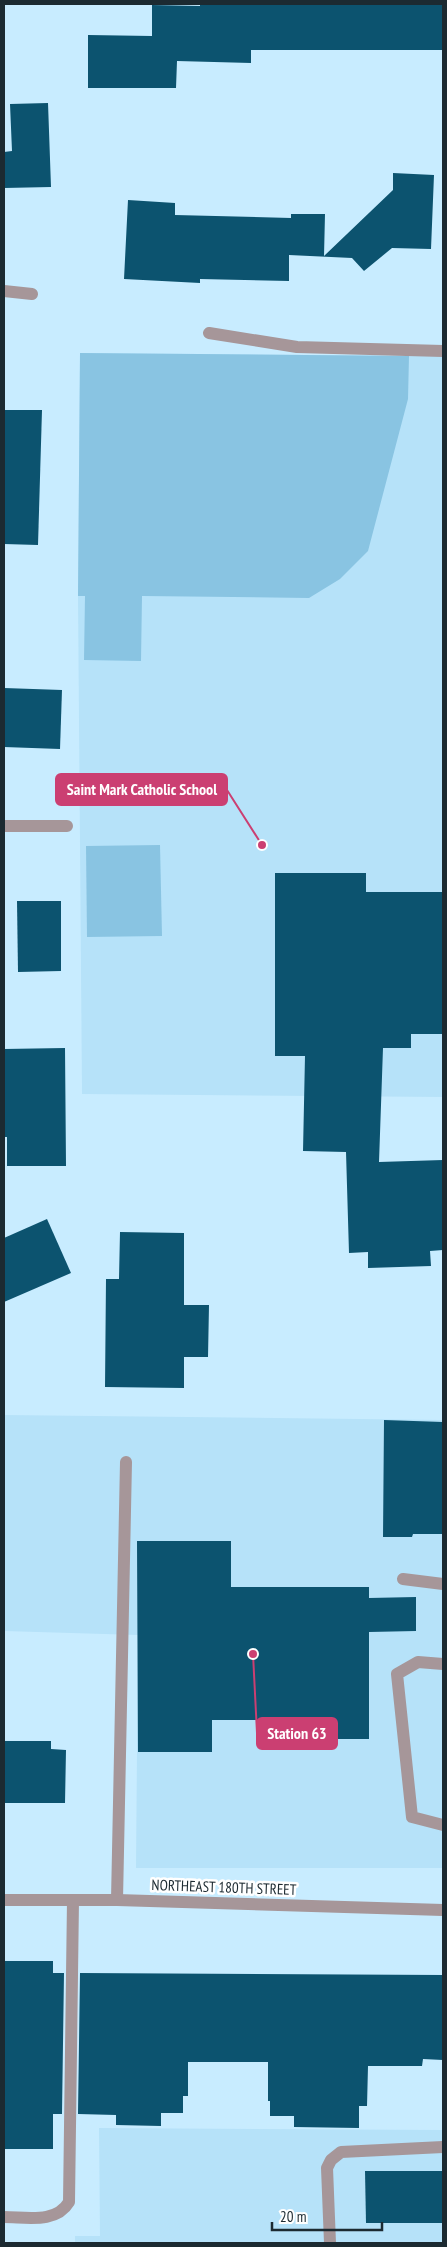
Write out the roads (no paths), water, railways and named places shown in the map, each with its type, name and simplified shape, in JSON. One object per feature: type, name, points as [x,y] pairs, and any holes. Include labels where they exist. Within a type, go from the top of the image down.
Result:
[{"type":"street","points":[[4,291],[32,294]]},
{"type":"street","points":[[209,333],[297,347],[443,350]]},
{"type":"street","points":[[4,826],[67,826]]},
{"type":"street","points":[[117,1900],[126,1462]]},
{"type":"street","points":[[403,1580],[443,1584]]},
{"type":"street","points":[[443,1664],[418,1662],[397,1674],[412,1817],[443,1825]]},
{"type":"street","name":"NORTHEAST 180TH STREET","points":[[4,1900],[117,1900],[443,1910]]},
{"type":"street","points":[[4,2217],[48,2217],[64,2212],[69,2202],[73,1900]]},
{"type":"street","points":[[330,2243],[327,2168],[332,2160],[341,2152],[443,2147]]},
{"type":"place","name":"Saint Mark Catholic School","points":[[262,845]]},
{"type":"place","name":"Station 63","points":[[253,1654]]}]
